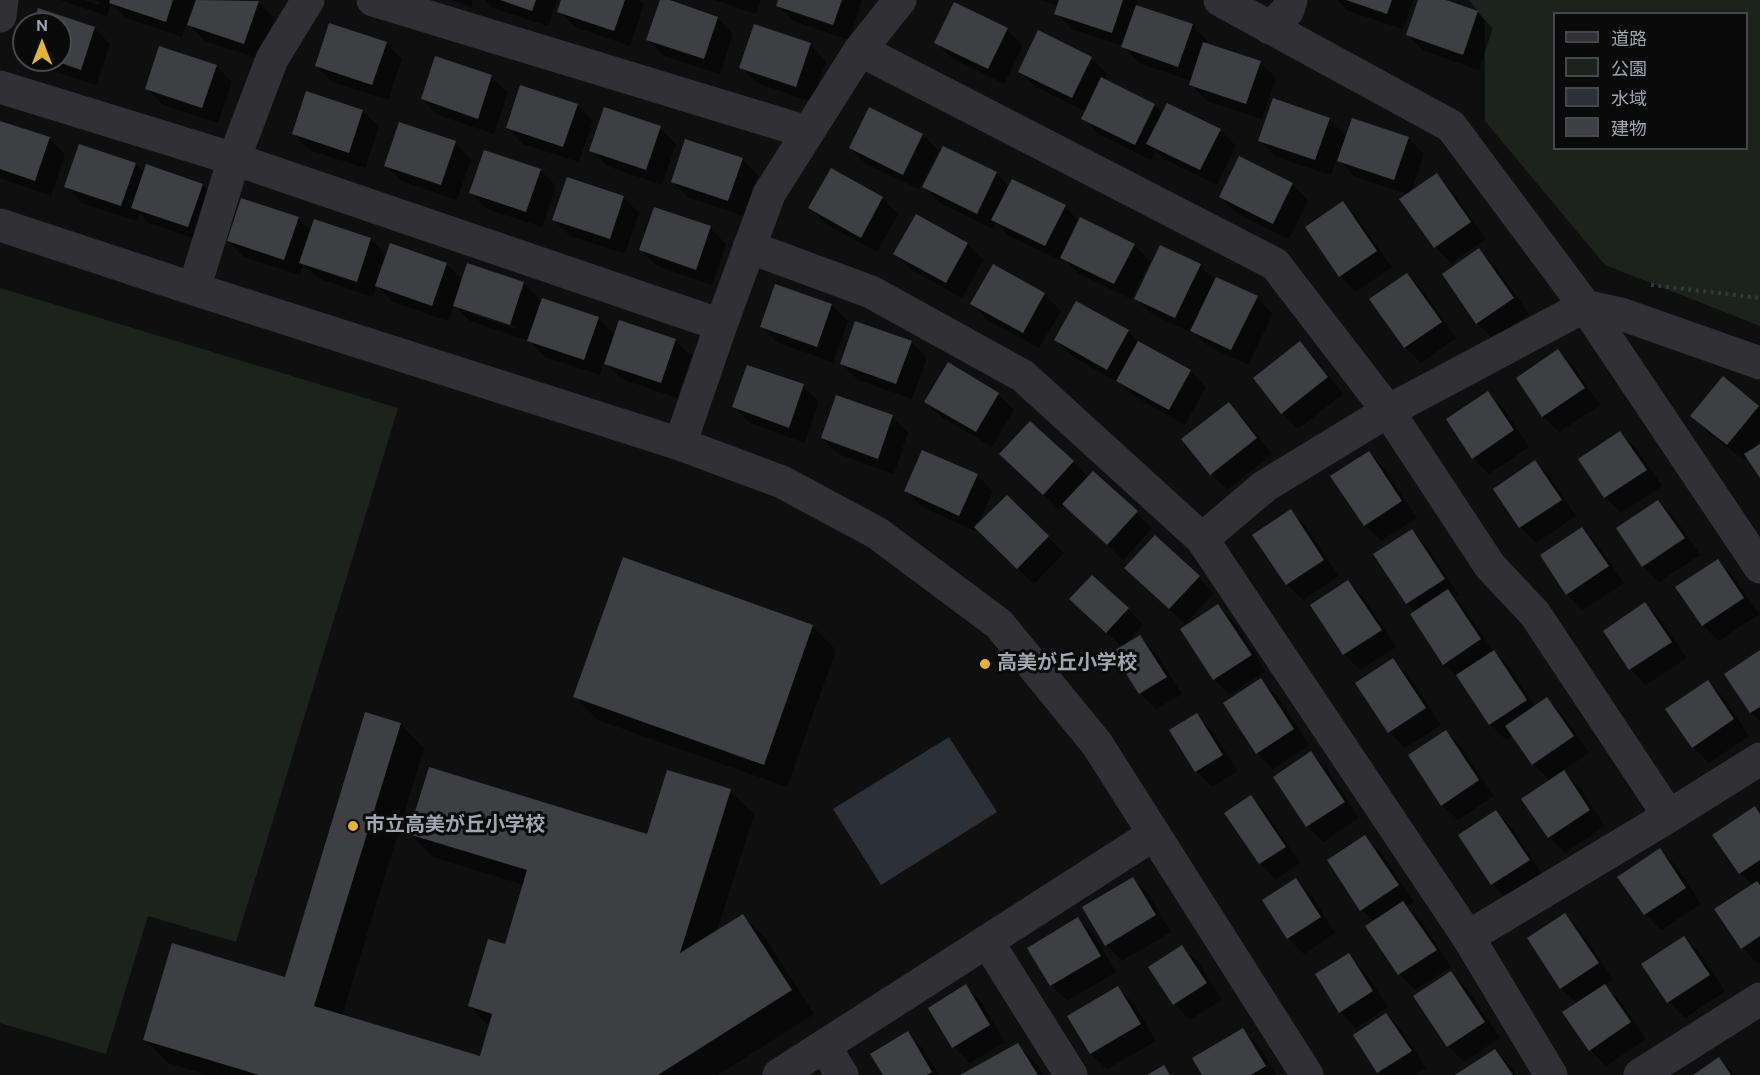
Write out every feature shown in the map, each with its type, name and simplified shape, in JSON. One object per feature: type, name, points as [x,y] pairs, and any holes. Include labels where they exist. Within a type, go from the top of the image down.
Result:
[{"type":"street","points":[[0,16],[2,0]]},
{"type":"street","points":[[194,289],[234,159],[272,59],[308,0]]},
{"type":"street","points":[[373,0],[807,132]]},
{"type":"street","points":[[680,444],[769,194],[860,50],[900,0]]},
{"type":"street","points":[[1220,0],[1451,126],[1585,306],[1760,567]]},
{"type":"street","points":[[1270,28],[1288,10],[1291,0]]},
{"type":"street","points":[[860,50],[1275,264],[1388,411],[1490,566],[1535,614],[1669,816]]},
{"type":"street","points":[[0,87],[234,159],[721,326]]},
{"type":"street","points":[[0,225],[680,444],[782,482],[877,533],[999,624],[1097,744],[1307,1075]]},
{"type":"street","points":[[749,247],[871,292],[1023,376],[1202,539],[1468,937],[1551,1075]]},
{"type":"street","points":[[1202,539],[1265,486],[1388,411],[1585,306],[1621,314],[1760,363]]},
{"type":"street","points":[[1468,937],[1760,759]]},
{"type":"street","points":[[779,1075],[1154,834]]},
{"type":"street","points":[[987,941],[1071,1075]]},
{"type":"street","points":[[1640,1075],[1760,999]]},
{"type":"street","points":[[824,1046],[842,1075]]},
{"type":"path","points":[[1642,284],[1760,298]]},
{"type":"green space","points":[[1469,0],[1760,0],[1760,326],[1605,265],[1485,121],[1485,21]]},
{"type":"green space","points":[[0,288],[398,408],[236,942],[148,916],[106,1054],[0,1023]]},
{"type":"water","points":[[949,737],[997,812],[881,885],[833,809]]},
{"type":"building","points":[[110,0],[173,0],[166,22],[109,3]]},
{"type":"building","points":[[196,0],[259,1],[244,44],[187,25]]},
{"type":"building","points":[[500,0],[536,0],[532,11]]},
{"type":"building","points":[[561,0],[625,0],[614,31],[557,12]]},
{"type":"building","points":[[660,0],[670,0],[718,17],[704,59],[646,40]]},
{"type":"building","points":[[778,0],[842,0],[833,25],[776,6]]},
{"type":"building","points":[[1059,0],[1123,0],[1112,33],[1054,14]]},
{"type":"building","points":[[1346,0],[1392,0],[1387,14]]},
{"type":"building","points":[[1418,0],[1446,0],[1478,11],[1463,55],[1406,35]]},
{"type":"building","points":[[954,2],[1008,28],[988,69],[934,43]]},
{"type":"building","points":[[1136,5],[1193,24],[1178,67],[1121,47]]},
{"type":"building","points":[[38,8],[50,12],[37,12]]},
{"type":"building","points":[[72,19],[95,27],[81,70],[72,67]]},
{"type":"building","points":[[329,23],[387,42],[372,85],[315,66]]},
{"type":"building","points":[[754,24],[811,43],[796,87],[739,68]]},
{"type":"building","points":[[1038,30],[1092,57],[1072,98],[1018,72]]},
{"type":"building","points":[[1203,42],[1261,61],[1246,104],[1189,85]]},
{"type":"building","points":[[159,46],[217,65],[202,108],[145,89]]},
{"type":"building","points":[[435,56],[492,75],[478,119],[421,99]]},
{"type":"building","points":[[1101,77],[1155,104],[1135,145],[1081,119]]},
{"type":"building","points":[[520,85],[578,104],[563,147],[506,128]]},
{"type":"building","points":[[306,91],[363,110],[349,153],[292,134]]},
{"type":"building","points":[[1273,98],[1330,118],[1315,160],[1258,141]]},
{"type":"building","points":[[1167,103],[1221,129],[1200,170],[1146,144]]},
{"type":"building","points":[[604,107],[661,126],[646,170],[589,151]]},
{"type":"building","points":[[869,107],[923,134],[903,175],[849,148]]},
{"type":"building","points":[[1352,118],[1409,137],[1394,180],[1337,161]]},
{"type":"building","points":[[0,121],[50,137],[35,181],[0,169]]},
{"type":"building","points":[[399,122],[456,141],[441,185],[384,166]]},
{"type":"building","points":[[685,139],[743,158],[728,201],[671,182]]},
{"type":"building","points":[[79,144],[136,163],[121,206],[64,187]]},
{"type":"building","points":[[943,146],[997,172],[977,214],[922,187]]},
{"type":"building","points":[[484,150],[541,169],[526,212],[469,193]]},
{"type":"building","points":[[1239,156],[1293,183],[1273,224],[1219,197]]},
{"type":"building","points":[[146,164],[203,184],[188,227],[131,208]]},
{"type":"building","points":[[831,168],[883,197],[861,238],[808,208]]},
{"type":"building","points":[[1437,173],[1471,222],[1434,248],[1399,199]]},
{"type":"building","points":[[567,177],[624,196],[610,239],[552,220]]},
{"type":"building","points":[[1012,179],[1066,205],[1045,246],[991,220]]},
{"type":"building","points":[[241,198],[299,217],[284,260],[227,241]]},
{"type":"building","points":[[1343,201],[1377,251],[1339,277],[1305,227]]},
{"type":"building","points":[[654,207],[711,226],[696,270],[639,250]]},
{"type":"building","points":[[916,214],[968,243],[946,283],[893,254]]},
{"type":"building","points":[[1080,217],[1135,244],[1114,284],[1060,258]]},
{"type":"building","points":[[314,219],[371,238],[357,282],[299,263]]},
{"type":"building","points":[[390,243],[447,263],[432,306],[375,286]]},
{"type":"building","points":[[1160,245],[1201,264],[1175,318],[1134,299]]},
{"type":"building","points":[[1479,248],[1514,298],[1476,324],[1442,274]]},
{"type":"building","points":[[467,263],[524,282],[510,325],[453,306]]},
{"type":"building","points":[[993,264],[1045,293],[1023,333],[970,304]]},
{"type":"building","points":[[1407,273],[1442,322],[1404,348],[1369,299]]},
{"type":"building","points":[[1216,277],[1258,296],[1231,350],[1190,331]]},
{"type":"building","points":[[775,284],[832,304],[817,347],[760,327]]},
{"type":"building","points":[[542,298],[599,317],[584,360],[527,341]]},
{"type":"building","points":[[1076,301],[1129,330],[1107,370],[1054,340]]},
{"type":"building","points":[[619,320],[676,339],[661,383],[604,364]]},
{"type":"building","points":[[855,321],[912,341],[896,384],[840,364]]},
{"type":"building","points":[[1138,341],[1191,370],[1169,410],[1116,381]]},
{"type":"building","points":[[1300,341],[1328,377],[1281,414],[1253,378]]},
{"type":"building","points":[[1558,349],[1585,388],[1542,417],[1516,378]]},
{"type":"building","points":[[948,362],[999,393],[976,432],[924,402]]},
{"type":"building","points":[[747,365],[804,384],[789,428],[732,407]]},
{"type":"building","points":[[1723,376],[1759,406],[1727,445],[1690,416]]},
{"type":"building","points":[[1488,391],[1514,430],[1472,459],[1446,419]]},
{"type":"building","points":[[836,395],[893,415],[878,459],[821,438]]},
{"type":"building","points":[[1229,402],[1257,438],[1210,475],[1181,439]]},
{"type":"building","points":[[1030,421],[1074,461],[1043,495],[999,454]]},
{"type":"building","points":[[1620,431],[1647,470],[1604,498],[1578,459]]},
{"type":"building","points":[[1760,444],[1760,478],[1744,454]]},
{"type":"building","points":[[922,450],[978,474],[959,516],[904,491]]},
{"type":"building","points":[[1369,451],[1402,501],[1364,526],[1330,476]]},
{"type":"building","points":[[1535,460],[1562,500],[1519,528],[1493,489]]},
{"type":"building","points":[[1093,471],[1138,511],[1107,545],[1062,504]]},
{"type":"building","points":[[1007,495],[1049,536],[1017,569],[974,527]]},
{"type":"building","points":[[1658,500],[1685,538],[1642,567],[1616,528]]},
{"type":"building","points":[[1291,509],[1324,560],[1286,585],[1252,535]]},
{"type":"building","points":[[1582,527],[1609,566],[1566,595],[1540,555]]},
{"type":"building","points":[[1412,529],[1445,579],[1406,604],[1373,554]]},
{"type":"building","points":[[1155,535],[1200,576],[1169,609],[1124,568]]},
{"type":"building","points":[[623,557],[813,625],[764,765],[573,697]]},
{"type":"building","points":[[1718,559],[1744,598],[1702,626],[1675,587]]},
{"type":"building","points":[[1092,575],[1129,608],[1106,633],[1069,599]]},
{"type":"building","points":[[1348,580],[1382,630],[1343,655],[1310,605]]},
{"type":"building","points":[[1448,589],[1481,639],[1443,665],[1410,614]]},
{"type":"building","points":[[1645,602],[1672,642],[1629,670],[1603,631]]},
{"type":"building","points":[[1218,604],[1252,655],[1213,680],[1180,629]]},
{"type":"building","points":[[1140,635],[1167,677],[1139,694],[1112,652]]},
{"type":"building","points":[[1494,650],[1527,700],[1489,725],[1456,675]]},
{"type":"building","points":[[1760,650],[1760,707],[1750,713],[1724,674]]},
{"type":"building","points":[[1393,658],[1426,708],[1388,733],[1355,683]]},
{"type":"building","points":[[1261,678],[1294,729],[1256,754],[1223,703]]},
{"type":"building","points":[[1708,680],[1734,719],[1692,748],[1665,709]]},
{"type":"building","points":[[1547,697],[1574,736],[1532,765],[1505,726]]},
{"type":"building","points":[[365,712],[401,723],[314,1006],[480,1056],[492,1014],[468,1006],[488,939],[505,944],[527,870],[408,834],[429,767],[647,834],[667,770],[731,789],[680,953],[743,914],[792,990],[658,1075],[259,1075],[143,1040],[172,943],[285,977]]},
{"type":"building","points":[[1197,713],[1223,755],[1195,772],[1169,730]]},
{"type":"building","points":[[1446,730],[1479,780],[1441,806],[1408,755]]},
{"type":"building","points":[[1311,751],[1345,802],[1306,827],[1273,777]]},
{"type":"building","points":[[1564,770],[1590,810],[1548,838],[1521,799]]},
{"type":"building","points":[[1251,795],[1286,847],[1259,864],[1224,813]]},
{"type":"building","points":[[1755,806],[1760,814],[1760,860],[1739,874],[1712,835]]},
{"type":"building","points":[[1496,810],[1530,860],[1491,885],[1458,835]]},
{"type":"building","points":[[1365,835],[1399,885],[1360,911],[1327,860]]},
{"type":"building","points":[[1660,848],[1686,888],[1644,915],[1617,877]]},
{"type":"building","points":[[1133,877],[1156,915],[1105,946],[1082,907]]},
{"type":"building","points":[[1296,878],[1321,917],[1287,939],[1262,900]]},
{"type":"building","points":[[1757,881],[1760,885],[1760,936],[1741,949],[1714,909]]},
{"type":"building","points":[[1403,901],[1437,950],[1398,975],[1365,926]]},
{"type":"building","points":[[1565,913],[1599,963],[1560,989],[1527,938]]},
{"type":"building","points":[[1078,917],[1101,956],[1050,986],[1027,948]]},
{"type":"building","points":[[1684,936],[1710,975],[1667,1003],[1641,964]]},
{"type":"building","points":[[1182,945],[1207,983],[1173,1005],[1148,967]]},
{"type":"building","points":[[1349,953],[1373,991],[1339,1013],[1315,974]]},
{"type":"building","points":[[1451,971],[1485,1022],[1447,1047],[1413,996]]},
{"type":"building","points":[[966,984],[990,1025],[952,1048],[928,1008]]},
{"type":"building","points":[[1605,984],[1631,1022],[1589,1051],[1562,1012]]},
{"type":"building","points":[[1118,986],[1141,1024],[1090,1054],[1067,1016]]},
{"type":"building","points":[[1386,1013],[1412,1051],[1377,1073],[1353,1035]]},
{"type":"building","points":[[1243,1028],[1266,1066],[1251,1075],[1202,1075],[1192,1058]]},
{"type":"building","points":[[908,1031],[932,1072],[927,1075],[883,1075],[870,1054]]},
{"type":"building","points":[[1018,1043],[1038,1075],[960,1075]]},
{"type":"building","points":[[1495,1049],[1513,1075],[1455,1075]]},
{"type":"building","points":[[1719,1057],[1731,1075],[1693,1075]]},
{"type":"building","points":[[1164,1065],[1170,1075],[1147,1075]]},
{"type":"place","name":"高美が丘小学校","points":[[985,664]]},
{"type":"place","name":"市立高美が丘小学校","points":[[353,826]]}]
